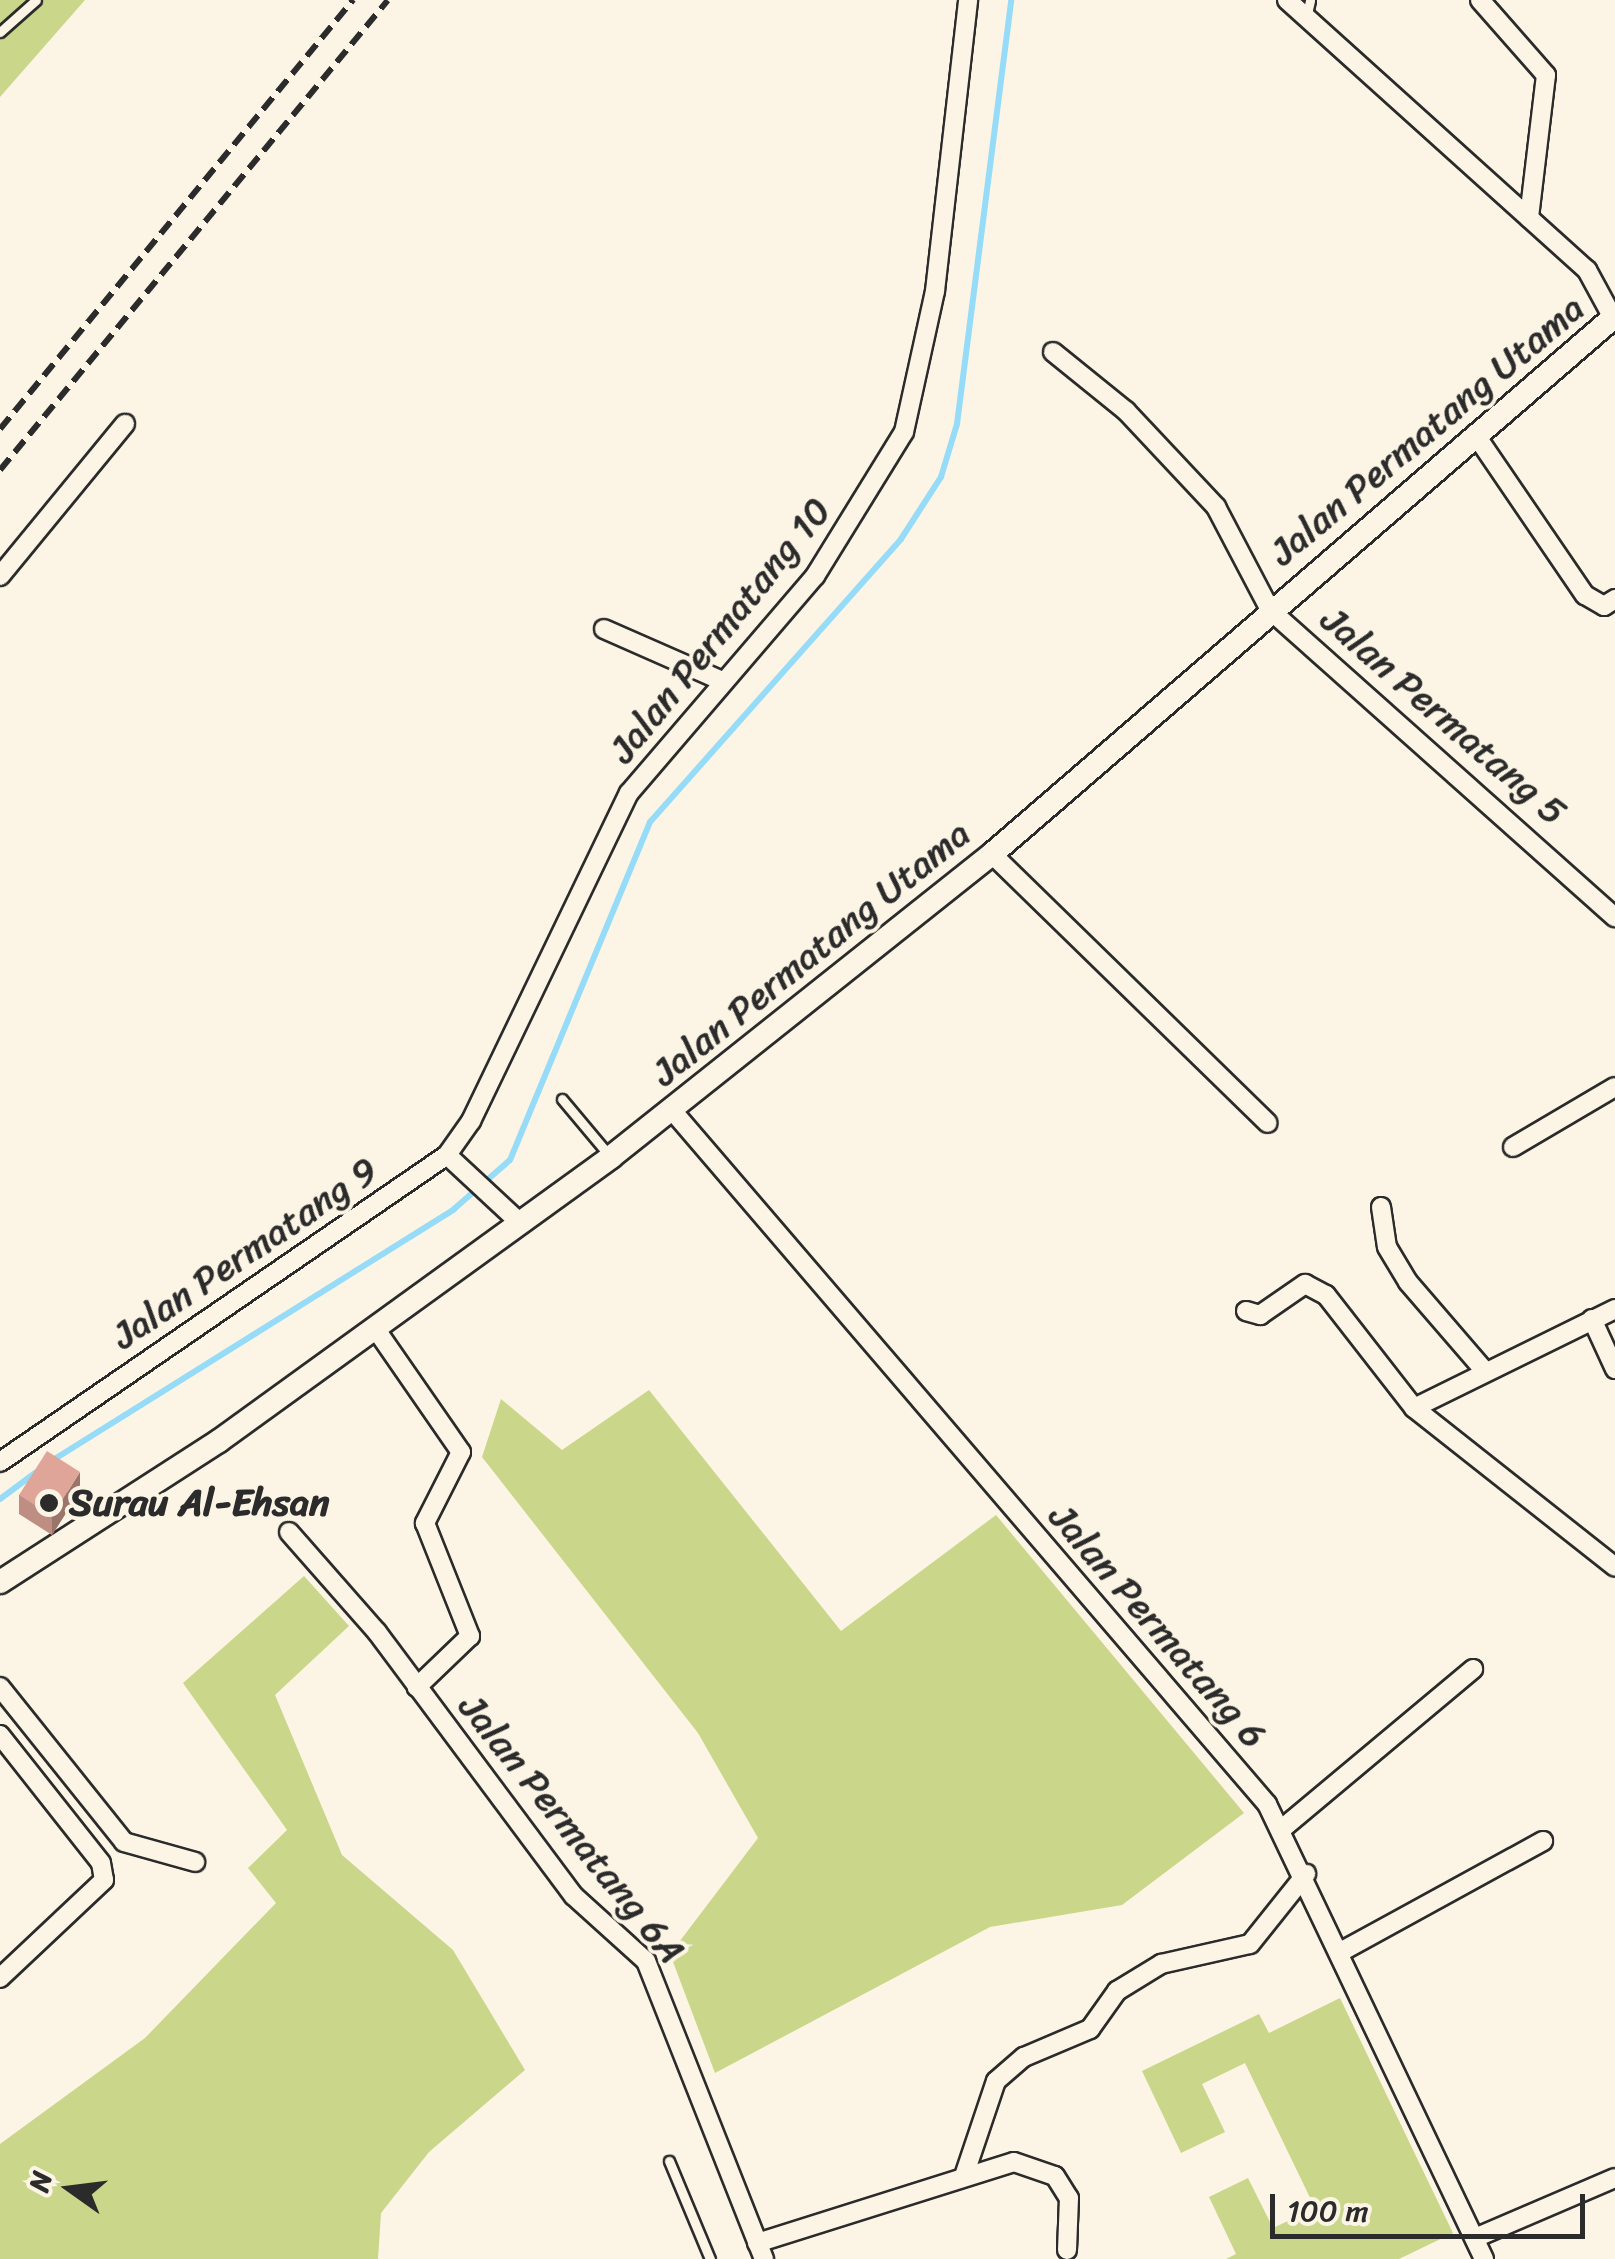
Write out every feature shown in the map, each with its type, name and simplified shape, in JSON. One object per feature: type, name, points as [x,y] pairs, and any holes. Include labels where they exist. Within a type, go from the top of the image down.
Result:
[{"type":"street","name":"Jalan Permatang 10","points":[[452,1160],[489,1093],[629,793],[720,680],[815,576],[904,432],[936,292],[968,0]]},
{"type":"street","points":[[1287,0],[1305,21],[1530,218],[1597,282],[1614,316]]},
{"type":"street","points":[[1480,0],[1546,76],[1530,218]]},
{"type":"street","name":"Jalan Permatang Utama","points":[[2,1577],[375,1328],[510,1213],[612,1158],[992,854],[1614,316]]},
{"type":"street","points":[[1053,352],[1126,410],[1216,506],[1270,610]]},
{"type":"street","points":[[0,576],[125,424]]},
{"type":"street","points":[[1475,434],[1585,594],[1604,606],[1615,600]]},
{"type":"street","name":"Jalan Permatang 5","points":[[1270,610],[1615,917]]},
{"type":"street","points":[[604,629],[720,680]]},
{"type":"street","points":[[992,854],[1268,1123]]},
{"type":"street","points":[[1513,1146],[1615,1086]]},
{"type":"street","name":"Jalan Permatang 6","points":[[672,1109],[1283,1828],[1344,1950],[1484,2259]]},
{"type":"street","points":[[452,1160],[510,1213]]},
{"type":"street","name":"Jalan Permatang 9","points":[[0,1462],[452,1160]]},
{"type":"street","points":[[1381,1207],[1387,1247],[1408,1282],[1484,1370]]},
{"type":"street","points":[[1246,1311],[1260,1315],[1305,1284],[1326,1294],[1414,1408],[1615,1567]]},
{"type":"street","points":[[1414,1408],[1615,1308]]},
{"type":"street","points":[[1592,1319],[1615,1369]]},
{"type":"street","points":[[375,1328],[460,1452],[425,1524],[470,1636],[418,1687]]},
{"type":"street","name":"Jalan Permatang 6A","points":[[289,1532],[418,1687],[574,1896],[646,1961],[760,2251]]},
{"type":"street","points":[[1283,1828],[1473,1669]]},
{"type":"street","points":[[0,1687],[124,1842],[195,1862]]},
{"type":"street","points":[[0,1734],[101,1864],[104,1880],[0,1978]]},
{"type":"street","points":[[1344,1950],[1543,1841]]},
{"type":"street","points":[[965,2173],[996,2081],[1024,2057],[1090,2029],[1117,1991],[1160,1964],[1250,1944],[1306,1874]]},
{"type":"street","points":[[760,2251],[965,2173],[1014,2162],[1056,2176],[1069,2198],[1067,2250]]},
{"type":"street","points":[[1475,2238],[1615,2178]]},
{"type":"lane","points":[[0,32],[36,0]]},
{"type":"lane","points":[[1305,21],[1310,0]]},
{"type":"lane","points":[[562,1098],[612,1158]]},
{"type":"lane","points":[[669,2161],[710,2259]]},
{"type":"green space","points":[[0,0],[85,0],[0,97]]},
{"type":"green space","points":[[649,1390],[841,1631],[996,1515],[1244,1813],[1122,1905],[990,1927],[715,2073],[670,1954],[758,1838],[698,1733],[482,1457],[501,1399],[562,1450]]},
{"type":"green space","points":[[304,1576],[349,1626],[275,1695],[342,1855],[453,1950],[525,2070],[429,2152],[381,2213],[378,2259],[0,2259],[0,2144],[145,2038],[276,1903],[248,1868],[287,1830],[183,1683]]},
{"type":"green space","points":[[1340,1998],[1453,2233],[1399,2259],[1226,2259],[1236,2254],[1209,2197],[1248,2178],[1273,2228],[1315,2208],[1245,2063],[1202,2084],[1225,2132],[1181,2153],[1142,2071],[1259,2014],[1269,2033]]},
{"type":"building","points":[[47,1451],[80,1472],[52,1516],[19,1495]]},
{"type":"waterway","points":[[53,1460],[454,1209],[510,1160],[650,822],[901,539],[941,477],[957,424],[1011,0]]},
{"type":"waterway","points":[[0,1499],[35,1473]]},
{"type":"railway","points":[[0,429],[353,0]]},
{"type":"railway","points":[[0,470],[388,0]]},
{"type":"place","name":"Surau Al-Ehsan","points":[[49,1503]]}]
